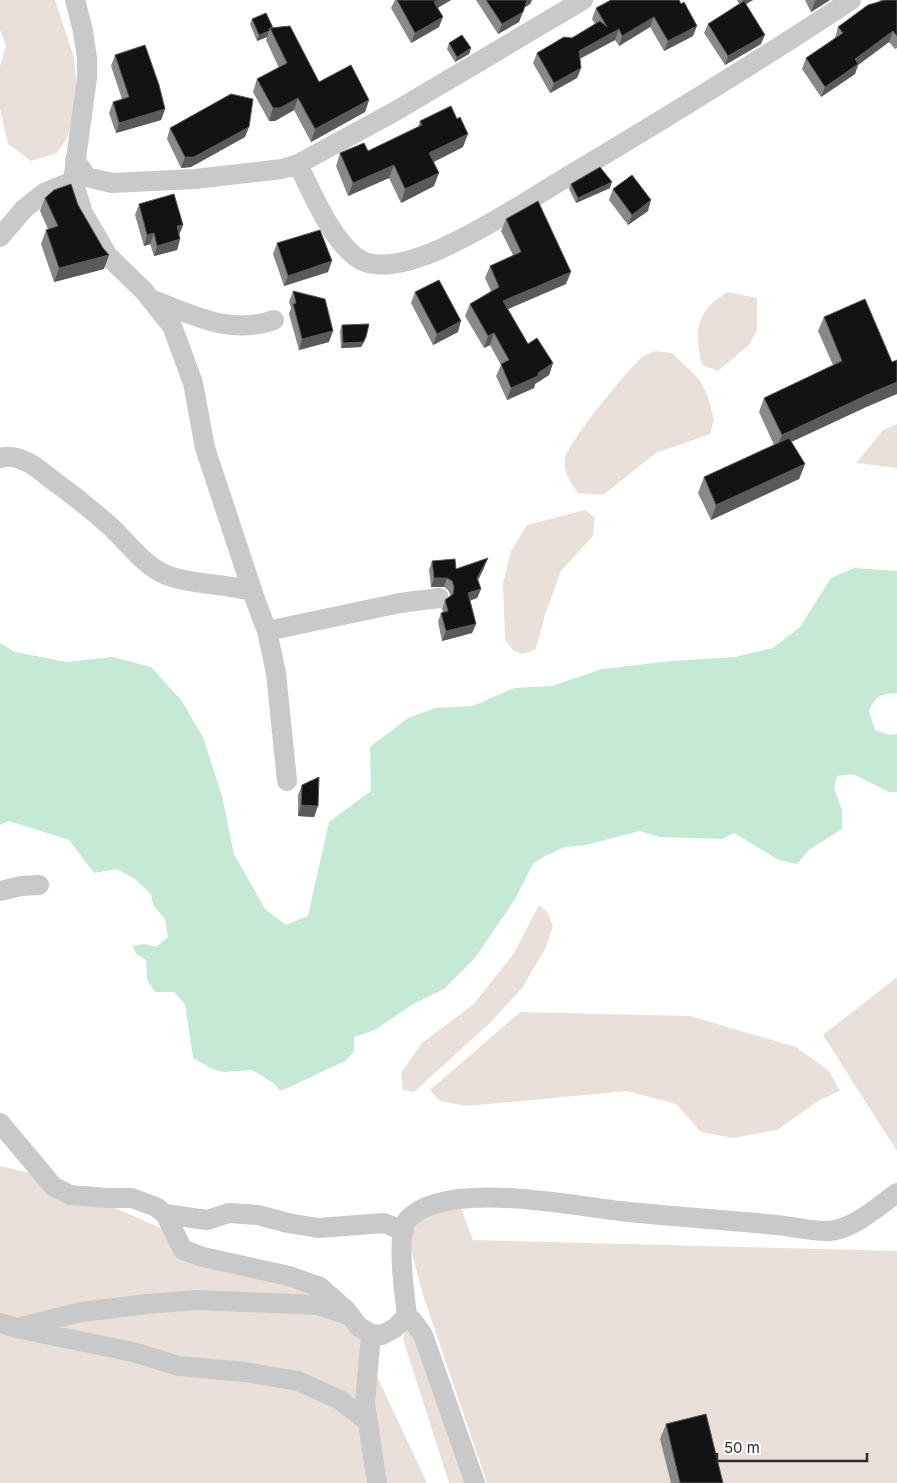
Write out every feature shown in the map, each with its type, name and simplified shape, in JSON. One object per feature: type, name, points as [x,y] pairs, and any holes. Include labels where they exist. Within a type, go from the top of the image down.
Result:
[{"type":"street","points":[[75,0],[83,31],[88,78],[73,180],[83,212],[108,256],[150,299],[172,326],[193,384],[205,448],[252,591],[267,630],[276,673],[287,781]]},
{"type":"street","points":[[75,160],[87,176],[112,183],[195,178],[282,169],[298,164],[394,112],[583,0]]},
{"type":"street","points":[[298,164],[317,203],[341,242],[352,254],[366,263],[386,266],[404,262],[451,244],[513,209],[654,126],[851,0]]},
{"type":"street","points":[[0,237],[24,209],[44,193],[73,180]]},
{"type":"street","points":[[150,299],[211,322],[238,327],[258,326],[274,320]]},
{"type":"street","points":[[0,458],[4,456],[30,464],[86,506],[112,528],[148,564],[164,574],[187,580],[252,591]]},
{"type":"street","points":[[267,630],[400,603],[439,598]]},
{"type":"street","points":[[0,891],[38,884]]},
{"type":"street","points":[[0,1123],[53,1186],[70,1195],[132,1198],[156,1207],[165,1214],[183,1250],[203,1257],[288,1276],[320,1287],[350,1315],[359,1327],[371,1334],[382,1335],[395,1328],[407,1316]]},
{"type":"street","points":[[475,1483],[423,1336],[414,1321],[407,1316],[401,1242],[407,1220],[426,1207],[460,1199],[504,1197],[630,1212],[713,1218],[829,1231],[852,1224],[897,1193]]},
{"type":"street","points":[[165,1214],[207,1220],[229,1214],[258,1215],[318,1228],[384,1223],[404,1231]]},
{"type":"street","points":[[5,1327],[81,1312],[197,1300],[318,1305],[350,1315]]},
{"type":"street","points":[[5,1327],[132,1352],[179,1366],[245,1372],[298,1381],[340,1400],[368,1422]]},
{"type":"street","points":[[371,1334],[365,1403],[377,1483]]},
{"type":"shaded area","points":[[0,0],[55,0],[74,57],[78,100],[68,136],[57,153],[31,161],[8,144],[0,109],[0,66],[6,46],[0,30]]},
{"type":"shaded area","points":[[728,292],[757,298],[757,330],[749,345],[718,371],[702,365],[699,353],[698,332],[703,314],[717,299]]},
{"type":"shaded area","points":[[655,351],[672,353],[699,379],[708,396],[714,420],[710,434],[656,453],[603,495],[578,493],[565,468],[565,458],[569,450],[599,407],[624,377],[641,358]]},
{"type":"shaded area","points":[[897,424],[897,468],[856,463],[883,430]]},
{"type":"shaded area","points":[[585,510],[595,518],[593,536],[561,571],[535,650],[522,654],[514,651],[505,640],[503,583],[511,551],[527,525]]},
{"type":"shaded area","points":[[854,568],[897,571],[897,693],[880,696],[869,711],[875,730],[889,735],[897,734],[897,792],[889,792],[853,774],[837,776],[834,788],[842,810],[842,829],[809,850],[797,864],[779,860],[734,833],[722,839],[659,837],[640,831],[586,845],[565,847],[545,856],[533,864],[515,899],[475,958],[444,989],[413,1004],[375,1030],[354,1037],[354,1052],[345,1061],[281,1091],[272,1082],[252,1070],[224,1072],[212,1069],[193,1058],[185,1004],[174,992],[155,992],[147,979],[146,960],[136,954],[133,946],[144,944],[156,947],[168,937],[165,919],[153,905],[151,894],[135,879],[116,869],[94,873],[69,840],[9,821],[0,825],[0,643],[15,652],[67,662],[113,657],[151,667],[181,700],[203,737],[222,796],[234,854],[265,909],[286,925],[308,916],[329,822],[371,791],[370,747],[408,718],[435,708],[473,706],[514,688],[552,686],[602,669],[672,661],[735,657],[773,648],[800,627],[831,578]]},
{"type":"shaded area","points":[[539,905],[548,913],[553,926],[545,949],[522,988],[490,1023],[414,1092],[403,1090],[401,1073],[422,1043],[474,1004],[514,953]]},
{"type":"shaded area","points":[[897,977],[897,1151],[823,1035]]},
{"type":"shaded area","points":[[520,1012],[690,1016],[796,1047],[829,1071],[840,1091],[820,1100],[777,1130],[733,1138],[701,1132],[676,1104],[627,1091],[467,1106],[440,1101],[430,1090]]},
{"type":"shaded area","points":[[0,1166],[43,1176],[346,1310],[427,1483],[0,1483]]},
{"type":"shaded area","points":[[460,1205],[473,1240],[897,1251],[897,1483],[487,1483],[423,1295],[410,1246],[416,1220]]},
{"type":"shaded area","points":[[415,1327],[470,1483],[449,1483],[403,1339],[406,1329]]},
{"type":"building","points":[[397,0],[437,0],[434,2],[443,17],[415,33]]},
{"type":"building","points":[[486,0],[527,0],[523,12],[502,24]]},
{"type":"building","points":[[611,0],[679,0],[681,4],[684,2],[697,26],[668,41],[654,17],[622,36],[619,29],[579,51],[581,68],[554,83],[537,53],[564,37],[572,38],[600,21],[607,27],[596,8]]},
{"type":"building","points":[[885,0],[897,0],[897,36],[893,31],[855,59],[858,64],[825,87],[806,58],[843,33],[838,27],[868,5]]},
{"type":"building","points":[[744,1],[765,35],[728,56],[708,24]]},
{"type":"building","points":[[266,13],[273,28],[259,35],[252,19]]},
{"type":"building","points":[[290,26],[319,82],[351,65],[369,100],[315,129],[298,98],[280,108],[273,108],[257,79],[287,63],[270,28]]},
{"type":"building","points":[[462,35],[471,48],[457,57],[449,43]]},
{"type":"building","points":[[145,45],[165,109],[119,123],[113,102],[129,97],[115,55]]},
{"type":"building","points":[[231,94],[253,99],[249,127],[194,157],[185,157],[170,128]]},
{"type":"building","points":[[451,106],[457,119],[460,117],[468,134],[429,153],[439,173],[405,189],[394,165],[353,183],[340,153],[364,143],[368,151],[422,125],[420,121]]},
{"type":"building","points":[[600,167],[612,182],[578,198],[571,184]]},
{"type":"building","points":[[632,175],[651,200],[632,215],[613,189]]},
{"type":"building","points":[[71,184],[78,205],[109,255],[59,268],[46,230],[58,226],[45,198],[54,190]]},
{"type":"building","points":[[174,194],[183,225],[177,226],[180,239],[157,246],[154,233],[147,235],[139,204]]},
{"type":"building","points":[[538,201],[571,272],[503,301],[528,344],[537,338],[553,363],[538,373],[538,376],[511,388],[501,364],[509,360],[494,333],[488,336],[470,304],[499,287],[490,266],[521,252],[506,219]]},
{"type":"building","points":[[320,230],[332,261],[288,276],[277,243]]},
{"type":"building","points":[[439,280],[461,321],[437,334],[415,292]]},
{"type":"building","points":[[293,291],[325,299],[333,331],[302,339],[293,304],[296,303]]},
{"type":"building","points":[[865,299],[892,362],[897,360],[897,382],[782,435],[764,398],[842,361],[824,317]]},
{"type":"building","points":[[369,324],[363,342],[343,343],[342,325]]},
{"type":"building","points":[[789,438],[805,464],[716,505],[704,477]]},
{"type":"building","points":[[488,558],[477,578],[481,589],[468,593],[476,624],[446,631],[441,613],[448,611],[445,600],[453,594],[454,587],[452,581],[447,578],[434,578],[432,561],[455,559],[456,569]]},
{"type":"building","points":[[319,777],[318,806],[301,805],[302,785]]},
{"type":"building","points":[[706,1414],[723,1483],[680,1483],[666,1424]]}]
